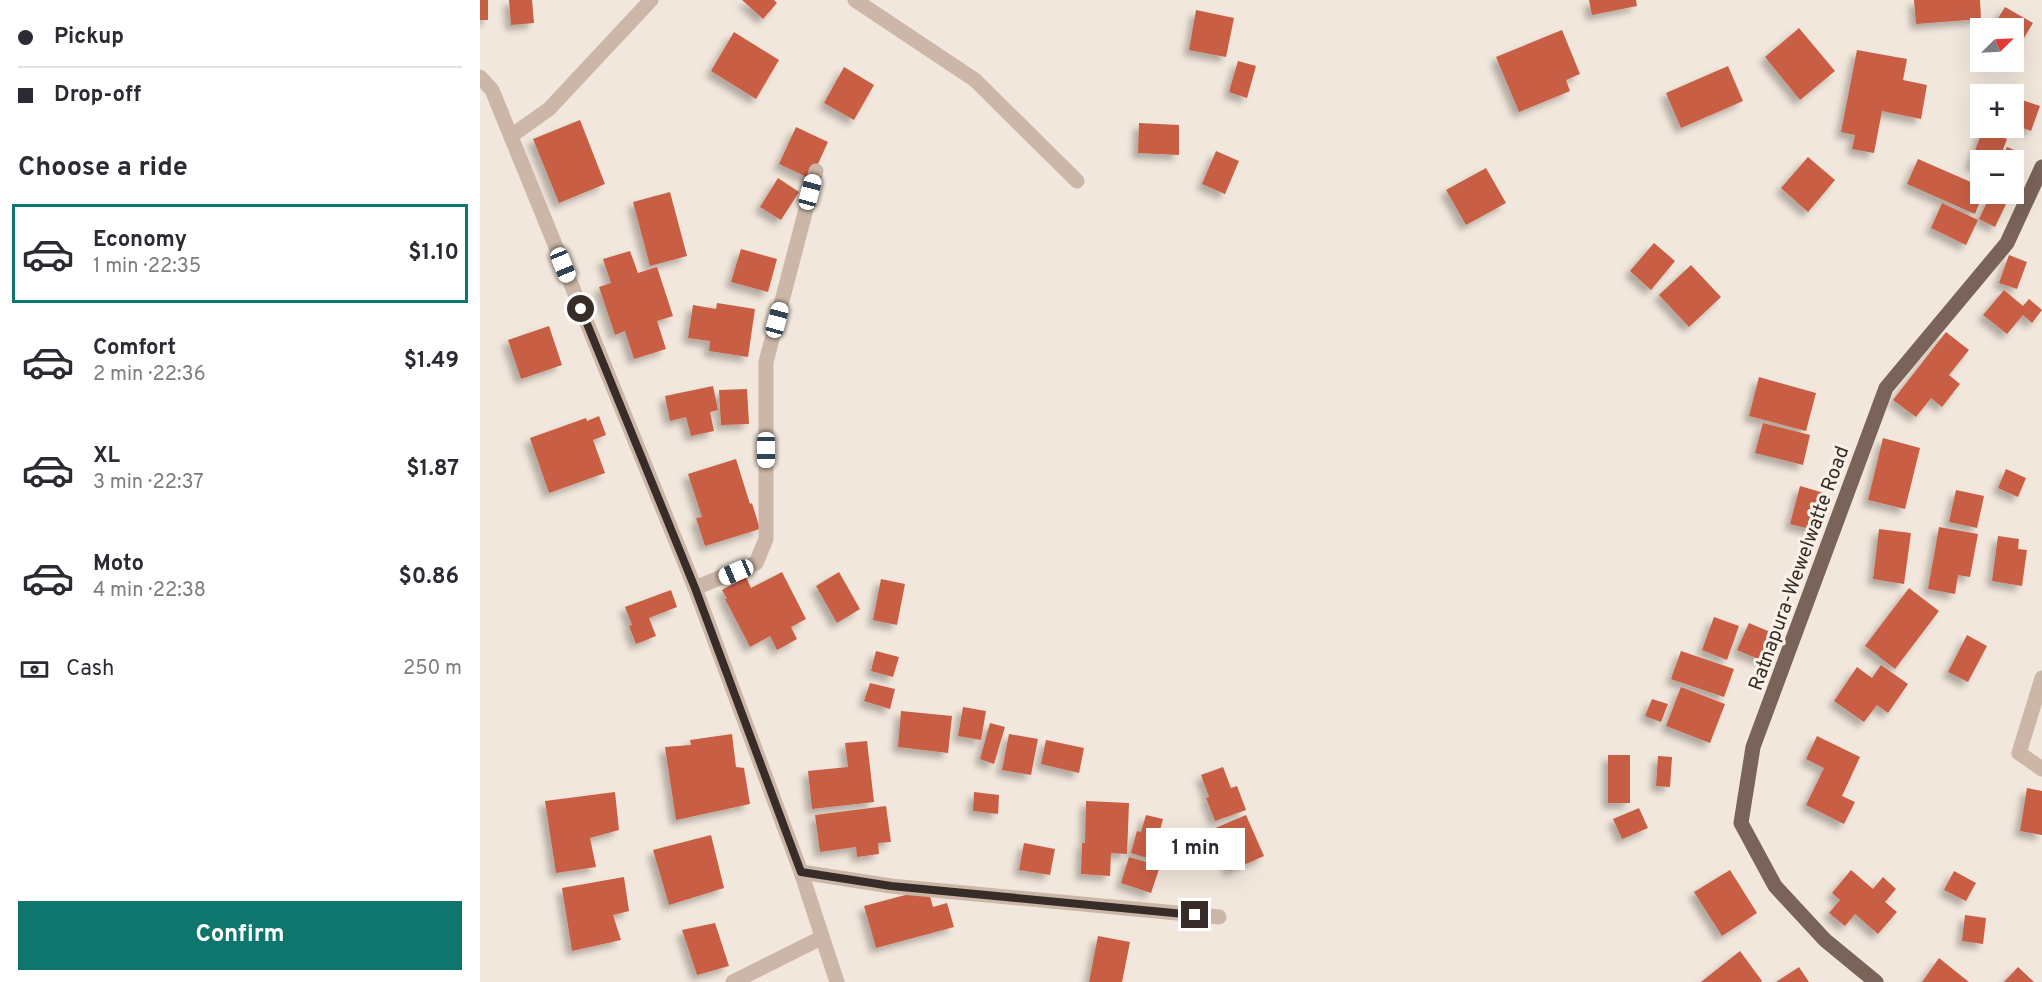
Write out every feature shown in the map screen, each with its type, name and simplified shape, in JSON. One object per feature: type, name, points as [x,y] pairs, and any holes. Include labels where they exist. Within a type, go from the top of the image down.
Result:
[{"type":"main road","name":"Ratnapura-Wewelwatte Road","points":[[1876,982],[1825,940],[1775,886],[1741,823],[1754,747],[1886,388],[2007,243],[2042,167]]},
{"type":"street","points":[[511,136],[549,109],[651,0]]},
{"type":"street","points":[[855,0],[975,80],[1077,182]]},
{"type":"street","points":[[480,78],[492,90],[695,588],[801,872],[837,982]]},
{"type":"street","points":[[695,588],[756,563],[766,539],[766,362],[816,171]]},
{"type":"street","points":[[2042,678],[2019,753],[2042,769]]},
{"type":"street","points":[[801,872],[891,886],[1219,917]]},
{"type":"street","points":[[733,982],[821,938]]},
{"type":"building","points":[[480,0],[488,0],[488,20],[480,20]]},
{"type":"building","points":[[509,0],[532,0],[534,23],[511,25]]},
{"type":"building","points":[[742,0],[774,0],[777,3],[763,19]]},
{"type":"building","points":[[1589,0],[1636,0],[1637,6],[1592,15]]},
{"type":"building","points":[[1914,0],[1980,0],[1981,18],[1916,24]]},
{"type":"building","points":[[2005,7],[2033,23],[2024,38],[2024,18],[1998,18]]},
{"type":"building","points":[[1196,10],[1234,18],[1226,57],[1189,50]]},
{"type":"building","points":[[1799,28],[1835,71],[1800,100],[1765,57]]},
{"type":"building","points":[[1562,30],[1580,74],[1566,80],[1570,91],[1519,112],[1496,57]]},
{"type":"building","points":[[734,32],[779,60],[756,99],[711,71]]},
{"type":"building","points":[[1857,50],[1907,59],[1903,80],[1927,85],[1921,119],[1882,111],[1874,153],[1852,149],[1855,135],[1841,132]]},
{"type":"building","points":[[1238,61],[1256,66],[1247,98],[1229,92]]},
{"type":"building","points":[[1728,66],[1743,101],[1681,128],[1666,93]]},
{"type":"building","points":[[844,67],[874,85],[854,120],[824,103]]},
{"type":"building","points":[[2024,101],[2040,106],[2031,131],[2024,128]]},
{"type":"building","points":[[580,120],[605,184],[559,203],[533,139]]},
{"type":"building","points":[[1139,123],[1179,125],[1179,155],[1138,153]]},
{"type":"building","points":[[796,127],[828,142],[811,179],[779,164]]},
{"type":"building","points":[[1980,138],[2007,139],[2003,150],[1975,150]]},
{"type":"building","points":[[1216,151],[1239,161],[1225,194],[1202,184]]},
{"type":"building","points":[[1808,157],[1835,180],[1808,212],[1781,188]]},
{"type":"building","points":[[1918,159],[1970,182],[1970,204],[1979,204],[1975,214],[1907,184]]},
{"type":"building","points":[[1486,168],[1506,203],[1466,225],[1446,190]]},
{"type":"building","points":[[778,178],[799,192],[781,220],[760,207]]},
{"type":"building","points":[[670,192],[687,256],[650,266],[633,202]]},
{"type":"building","points":[[1942,203],[1978,220],[1966,245],[1931,228]]},
{"type":"building","points":[[1986,204],[2006,204],[1995,227],[1979,219]]},
{"type":"building","points":[[1654,243],[1675,261],[1651,290],[1630,271]]},
{"type":"building","points":[[741,249],[777,259],[768,292],[731,282]]},
{"type":"building","points":[[630,251],[638,273],[657,267],[673,316],[657,321],[666,349],[634,359],[625,331],[615,335],[599,287],[611,283],[603,259]]},
{"type":"building","points":[[2009,255],[2027,262],[2017,289],[1999,283]]},
{"type":"building","points":[[1691,265],[1721,297],[1689,327],[1659,295]]},
{"type":"building","points":[[2004,290],[2023,306],[2029,299],[2042,310],[2032,323],[2023,315],[2007,334],[1983,315]]},
{"type":"building","points":[[717,303],[755,309],[748,357],[709,351],[710,341],[688,338],[693,305],[716,309]]},
{"type":"building","points":[[549,326],[562,365],[521,379],[508,340]]},
{"type":"building","points":[[1946,332],[1969,350],[1949,375],[1960,384],[1942,407],[1931,398],[1916,417],[1893,400]]},
{"type":"building","points":[[1759,377],[1816,393],[1806,431],[1749,416]]},
{"type":"building","points":[[713,386],[718,410],[710,412],[714,431],[691,436],[686,417],[670,421],[665,396]]},
{"type":"building","points":[[747,389],[749,424],[721,425],[719,390]]},
{"type":"building","points":[[599,416],[606,435],[593,440],[605,473],[549,493],[530,438],[586,418],[587,421]]},
{"type":"building","points":[[1763,423],[1810,435],[1803,465],[1755,453]]},
{"type":"building","points":[[1883,438],[1920,448],[1905,509],[1868,500]]},
{"type":"building","points":[[736,459],[760,529],[705,546],[696,518],[702,517],[688,474]]},
{"type":"building","points":[[2006,469],[2026,478],[2018,497],[1998,488]]},
{"type":"building","points":[[1800,486],[1824,493],[1814,530],[1790,524]]},
{"type":"building","points":[[1956,490],[1984,496],[1977,528],[1949,522]]},
{"type":"building","points":[[1939,527],[1978,534],[1970,577],[1958,575],[1955,594],[1928,589]]},
{"type":"building","points":[[1879,529],[1911,533],[1904,584],[1873,579]]},
{"type":"building","points":[[1998,536],[2019,539],[2018,549],[2027,550],[2022,586],[1992,581]]},
{"type":"building","points":[[782,572],[806,619],[791,627],[797,639],[777,650],[770,636],[750,647],[722,590],[746,577],[751,588]]},
{"type":"building","points":[[839,572],[860,609],[837,623],[816,586]]},
{"type":"building","points":[[881,579],[905,584],[897,625],[873,620]]},
{"type":"building","points":[[1909,588],[1939,611],[1895,669],[1865,646]]},
{"type":"building","points":[[671,590],[677,607],[649,618],[656,636],[636,644],[625,607]]},
{"type":"building","points":[[1714,617],[1739,626],[1727,660],[1702,650]]},
{"type":"building","points":[[1749,623],[1775,634],[1763,661],[1737,650]]},
{"type":"building","points":[[1967,635],[1987,646],[1968,682],[1948,672]]},
{"type":"building","points":[[876,651],[899,657],[893,677],[871,671]]},
{"type":"building","points":[[1681,651],[1734,669],[1724,697],[1671,679]]},
{"type":"building","points":[[1881,665],[1908,684],[1888,713],[1877,705],[1864,722],[1834,701],[1857,667],[1872,678]]},
{"type":"building","points":[[870,683],[895,689],[890,709],[864,701]]},
{"type":"building","points":[[1681,687],[1725,704],[1710,743],[1666,726]]},
{"type":"building","points":[[1652,699],[1668,704],[1661,722],[1645,716]]},
{"type":"building","points":[[963,707],[986,711],[981,740],[958,736]]},
{"type":"building","points":[[901,711],[952,716],[948,753],[898,747]]},
{"type":"building","points":[[990,723],[1005,727],[994,764],[980,759]]},
{"type":"building","points":[[732,734],[736,767],[744,768],[750,804],[676,820],[665,747],[691,745],[690,740]]},
{"type":"building","points":[[1009,734],[1038,739],[1031,775],[1002,770]]},
{"type":"building","points":[[1817,736],[1860,757],[1842,796],[1855,802],[1844,824],[1806,805],[1824,768],[1806,759]]},
{"type":"building","points":[[1046,740],[1084,748],[1079,773],[1041,764]]},
{"type":"building","points":[[867,741],[874,802],[812,809],[808,771],[848,767],[845,743]]},
{"type":"building","points":[[1608,755],[1630,755],[1630,803],[1608,803]]},
{"type":"building","points":[[1658,756],[1672,757],[1670,787],[1656,786]]},
{"type":"building","points":[[1223,767],[1231,788],[1237,786],[1246,810],[1215,821],[1206,798],[1209,797],[1201,775]]},
{"type":"building","points":[[2027,788],[2042,791],[2042,835],[2020,831]]},
{"type":"building","points":[[615,792],[619,830],[590,838],[596,867],[556,873],[545,801]]},
{"type":"building","points":[[974,792],[999,795],[998,814],[973,811]]},
{"type":"building","points":[[1086,801],[1129,803],[1127,854],[1111,853],[1110,876],[1081,874],[1082,843],[1085,843]]},
{"type":"building","points":[[886,806],[891,842],[878,843],[879,854],[857,857],[856,847],[820,852],[815,815]]},
{"type":"building","points":[[1639,808],[1648,828],[1622,839],[1613,819]]},
{"type":"building","points":[[1146,815],[1163,819],[1158,837],[1163,838],[1157,861],[1131,853],[1137,831],[1141,832]]},
{"type":"building","points":[[1246,815],[1264,856],[1230,871],[1213,829]]},
{"type":"building","points":[[711,835],[724,888],[669,905],[653,850]]},
{"type":"building","points":[[1024,843],[1055,849],[1050,875],[1019,870]]},
{"type":"building","points":[[1129,857],[1160,866],[1151,893],[1121,883]]},
{"type":"building","points":[[1730,870],[1757,913],[1722,936],[1694,892]]},
{"type":"building","points":[[1851,870],[1873,889],[1883,877],[1896,889],[1885,902],[1897,912],[1878,934],[1855,914],[1845,926],[1829,913],[1840,900],[1832,893]]},
{"type":"building","points":[[1954,871],[1976,883],[1966,901],[1944,890]]},
{"type":"building","points":[[624,877],[629,911],[613,915],[621,940],[572,951],[562,888]]},
{"type":"building","points":[[928,889],[933,907],[947,903],[954,927],[876,948],[864,906]]},
{"type":"building","points":[[1965,915],[1986,918],[1983,944],[1962,941]]},
{"type":"building","points":[[715,923],[729,966],[697,975],[682,930]]},
{"type":"building","points":[[1098,936],[1130,942],[1122,982],[1089,982]]},
{"type":"building","points":[[1740,951],[1761,982],[1701,982]]},
{"type":"building","points":[[1939,958],[1969,982],[1922,982]]},
{"type":"building","points":[[1799,967],[1809,982],[1776,982]]},
{"type":"building","points":[[2018,967],[2034,982],[2004,982]]},
{"type":"route","points":[[581,309],[695,588],[801,872],[891,886],[1195,915]]}]
